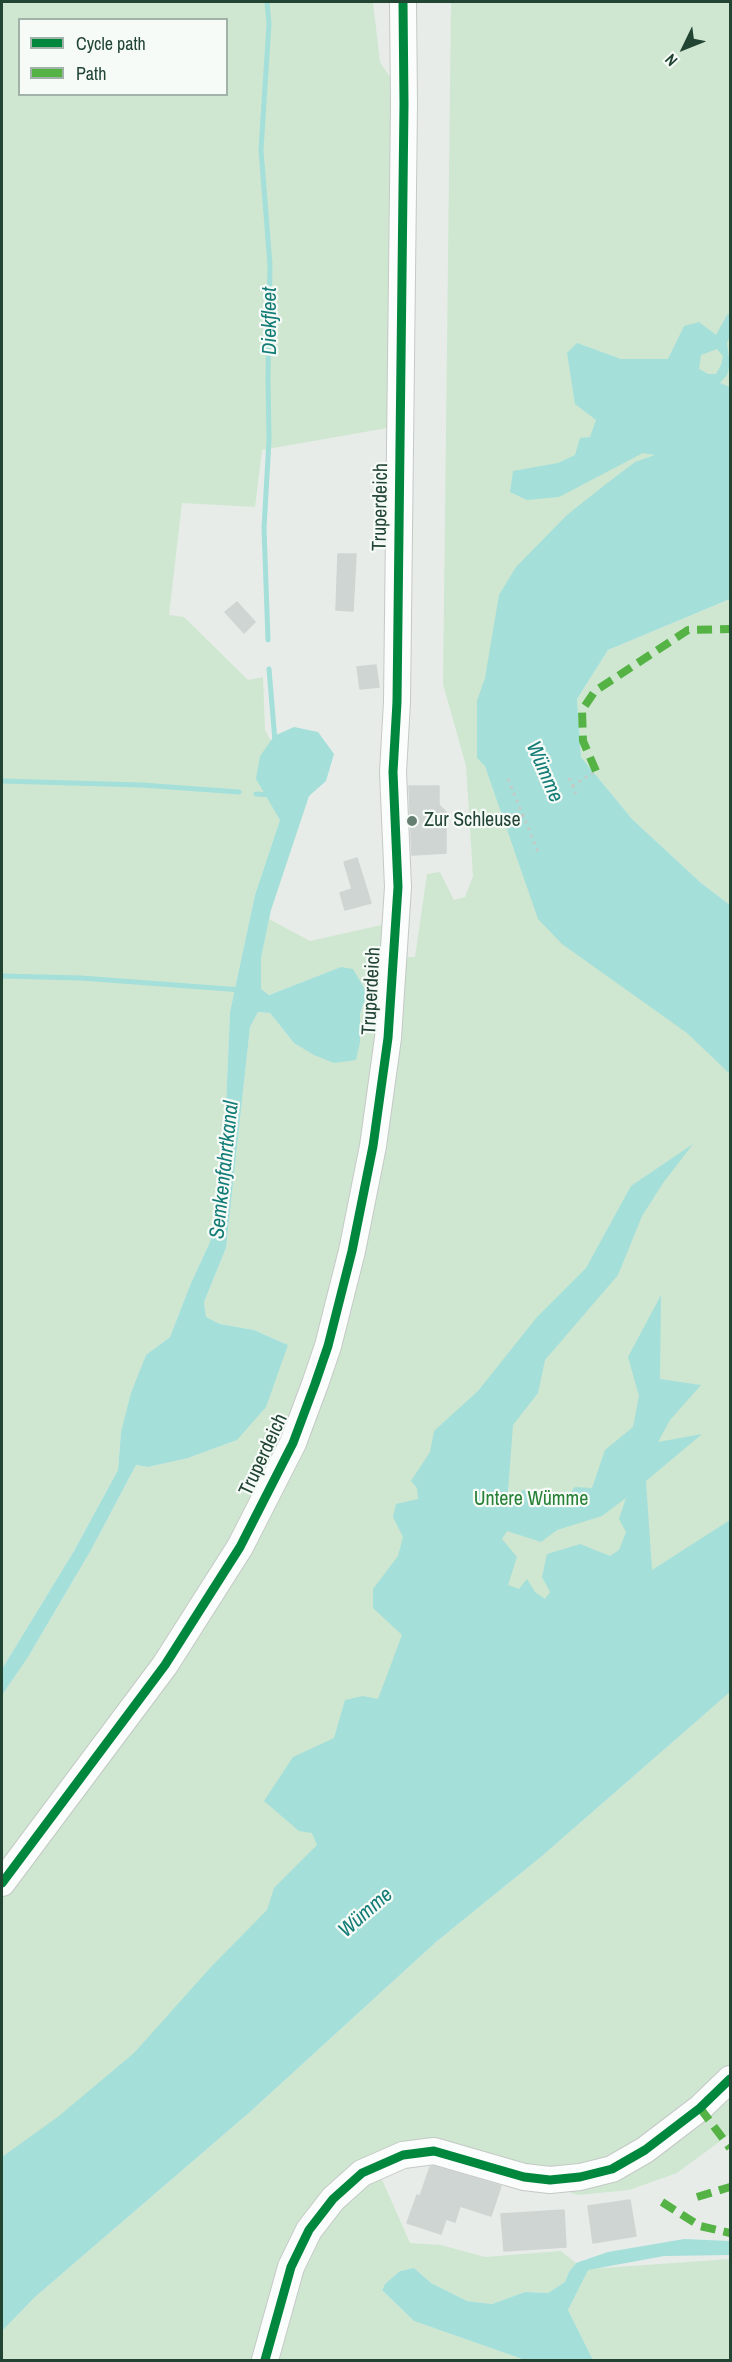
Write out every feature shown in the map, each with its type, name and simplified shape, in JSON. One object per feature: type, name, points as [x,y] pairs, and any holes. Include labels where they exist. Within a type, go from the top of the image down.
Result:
[{"type":"street","name":"Truperdeich","points":[[2,1883],[165,1665],[240,1547],[293,1443],[328,1346],[352,1251],[373,1146],[388,1038],[398,887],[393,772],[398,657],[404,116],[403,2]]},
{"type":"street","points":[[265,2361],[291,2267],[309,2230],[333,2199],[362,2174],[403,2155],[435,2151],[524,2177],[550,2180],[580,2177],[612,2169],[645,2150],[700,2108],[730,2079]]},
{"type":"path","points":[[572,786],[596,771]]},
{"type":"path","points":[[569,778],[576,794]]},
{"type":"path","points":[[508,779],[538,854]]},
{"type":"path","points":[[499,821],[524,816]]},
{"type":"green space","points":[[2,2],[373,2],[380,62],[390,77],[393,169],[393,427],[262,450],[255,507],[182,503],[169,615],[184,617],[248,680],[263,677],[265,730],[271,741],[260,756],[280,820],[255,895],[230,1012],[226,1107],[210,1242],[170,1337],[146,1355],[121,1432],[118,1470],[74,1551],[2,1669]]},
{"type":"green space","name":"Untere Wümme","points":[[451,2],[730,2],[730,555],[603,602],[521,730],[730,1008],[730,1594],[2,2220],[2,1890],[104,1755],[316,1403],[406,957],[415,957],[427,874],[440,872],[454,900],[465,897],[473,876],[466,766],[443,684]]},
{"type":"green space","points":[[730,599],[730,905],[701,883],[632,819],[581,757],[577,699],[608,650]]},
{"type":"green space","points":[[269,919],[310,941],[386,924],[383,1009],[360,1174],[320,1328],[291,1411],[248,1504],[194,1605],[2,1865],[2,1695],[28,1657],[91,1550],[136,1465],[148,1467],[188,1458],[237,1440],[288,1345],[254,1330],[220,1324],[206,1317],[204,1302],[226,1248],[250,1027],[258,1012],[270,1013],[294,1043],[360,1042],[360,1014],[367,993],[342,967],[268,995],[261,989],[261,958]]},
{"type":"green space","points":[[730,1692],[730,2064],[677,2119],[600,2165],[537,2168],[440,2143],[335,2187],[257,2360],[2,2360],[2,2331],[35,2297],[251,2111],[436,1942],[542,1856]]},
{"type":"green space","points":[[730,2088],[730,2134],[677,2173],[629,2190],[578,2195],[556,2188]]},
{"type":"green space","points":[[380,2175],[410,2243],[441,2245],[485,2257],[561,2251],[576,2263],[565,2282],[548,2293],[525,2292],[492,2304],[467,2301],[431,2283],[414,2268],[400,2271],[385,2284],[382,2290],[414,2321],[525,2360],[276,2360],[305,2256],[349,2196]]},
{"type":"green space","points":[[730,2259],[730,2360],[593,2360],[568,2310],[588,2269]]},
{"type":"water","name":"Wümme","points":[[730,313],[730,336],[727,343],[730,364],[727,375],[720,383],[730,387],[730,599],[608,650],[577,699],[581,757],[632,819],[701,883],[730,905],[730,1074],[687,1033],[562,944],[538,919],[485,766],[477,758],[477,701],[485,678],[499,595],[516,567],[567,515],[635,462],[655,455],[643,453],[559,497],[527,500],[510,492],[513,471],[558,463],[575,455],[580,438],[590,437],[596,420],[575,404],[567,353],[577,343],[621,359],[668,359],[684,326],[699,322],[716,335]],"holes":[[[717,349],[723,356],[716,374],[708,374],[699,369],[701,355]]]},
{"type":"water","name":"Semkenfahrtkanal","points":[[294,727],[318,732],[334,754],[326,781],[309,796],[271,910],[261,958],[261,989],[269,995],[341,967],[353,969],[367,993],[360,1014],[360,1042],[356,1060],[334,1063],[294,1043],[270,1013],[258,1012],[250,1027],[226,1248],[204,1302],[206,1317],[220,1324],[254,1330],[288,1345],[266,1407],[237,1440],[188,1458],[148,1467],[136,1465],[91,1550],[28,1657],[2,1695],[2,1669],[74,1551],[118,1470],[121,1432],[131,1393],[146,1355],[170,1337],[210,1242],[226,1107],[230,1012],[255,895],[280,820],[256,779],[260,756],[274,736]]},
{"type":"water","name":"Wümme","points":[[693,1144],[663,1183],[642,1216],[618,1275],[545,1360],[538,1393],[513,1425],[507,1504],[523,1490],[555,1494],[561,1505],[575,1487],[592,1488],[605,1450],[633,1427],[639,1396],[628,1357],[661,1295],[660,1379],[701,1385],[670,1420],[658,1442],[702,1434],[646,1481],[652,1570],[730,1520],[730,1692],[542,1856],[436,1942],[251,2111],[35,2297],[2,2331],[2,2157],[59,2116],[134,2053],[211,1967],[267,1910],[274,1888],[317,1845],[312,1833],[299,1831],[264,1801],[293,1757],[334,1738],[345,1700],[363,1696],[378,1699],[402,1635],[373,1608],[373,1589],[398,1556],[403,1537],[393,1517],[396,1504],[418,1499],[417,1488],[411,1481],[430,1452],[434,1431],[478,1391],[537,1317],[586,1268],[631,1186]],"holes":[[[626,1498],[619,1519],[626,1532],[619,1550],[610,1556],[580,1544],[547,1554],[542,1577],[550,1592],[545,1599],[535,1592],[527,1579],[519,1589],[508,1585],[517,1557],[502,1539],[507,1531],[541,1542],[557,1530],[602,1516]]]},
{"type":"water","points":[[684,2239],[730,2241],[730,2255],[664,2256],[588,2270],[568,2310],[593,2360],[525,2360],[414,2321],[382,2290],[385,2284],[400,2271],[414,2268],[431,2283],[467,2301],[492,2304],[525,2292],[548,2293],[565,2282],[576,2263],[608,2252]]},
{"type":"building","points":[[338,554],[356,554],[353,611],[336,610]]},
{"type":"building","points":[[237,602],[255,622],[244,633],[225,612]]},
{"type":"building","points":[[376,665],[379,687],[360,689],[357,667]]},
{"type":"building","points":[[409,786],[439,786],[439,805],[446,812],[446,853],[412,855]]},
{"type":"building","points":[[357,858],[371,903],[345,910],[340,893],[352,889],[344,862]]},
{"type":"building","points":[[430,2167],[501,2186],[491,2216],[460,2206],[455,2222],[446,2219],[441,2234],[407,2223],[417,2195],[420,2196]]},
{"type":"building","points":[[630,2200],[636,2236],[593,2243],[588,2206]]},
{"type":"building","points":[[564,2210],[566,2247],[504,2251],[501,2214]]},
{"type":"waterway","name":"Diekfleet","points":[[267,2],[269,24],[261,150],[270,265],[269,440],[264,528],[268,640]]},
{"type":"waterway","name":"Diekfleet","points":[[269,669],[275,741]]},
{"type":"waterway","points":[[2,781],[142,785],[239,792]]},
{"type":"waterway","points":[[256,794],[272,795]]},
{"type":"waterway","points":[[2,976],[81,978],[242,990]]},
{"type":"marked path","points":[[596,771],[583,741],[582,710],[595,691],[688,630],[730,629]]},
{"type":"marked path","points":[[700,2108],[730,2148]]},
{"type":"marked path","points":[[697,2197],[730,2187]]},
{"type":"marked path","points":[[662,2202],[700,2226],[730,2233]]},
{"type":"cycle path","points":[[2,1883],[165,1665],[240,1547],[293,1443],[328,1346],[352,1251],[373,1146],[388,1038],[398,887],[393,772],[397,702],[404,104],[403,2]]},
{"type":"cycle path","points":[[265,2360],[291,2267],[309,2230],[333,2199],[362,2173],[403,2155],[434,2151],[524,2177],[550,2180],[580,2177],[612,2169],[645,2150],[700,2108],[730,2079]]},
{"type":"place","name":"Zur Schleuse","points":[[412,821]]}]
